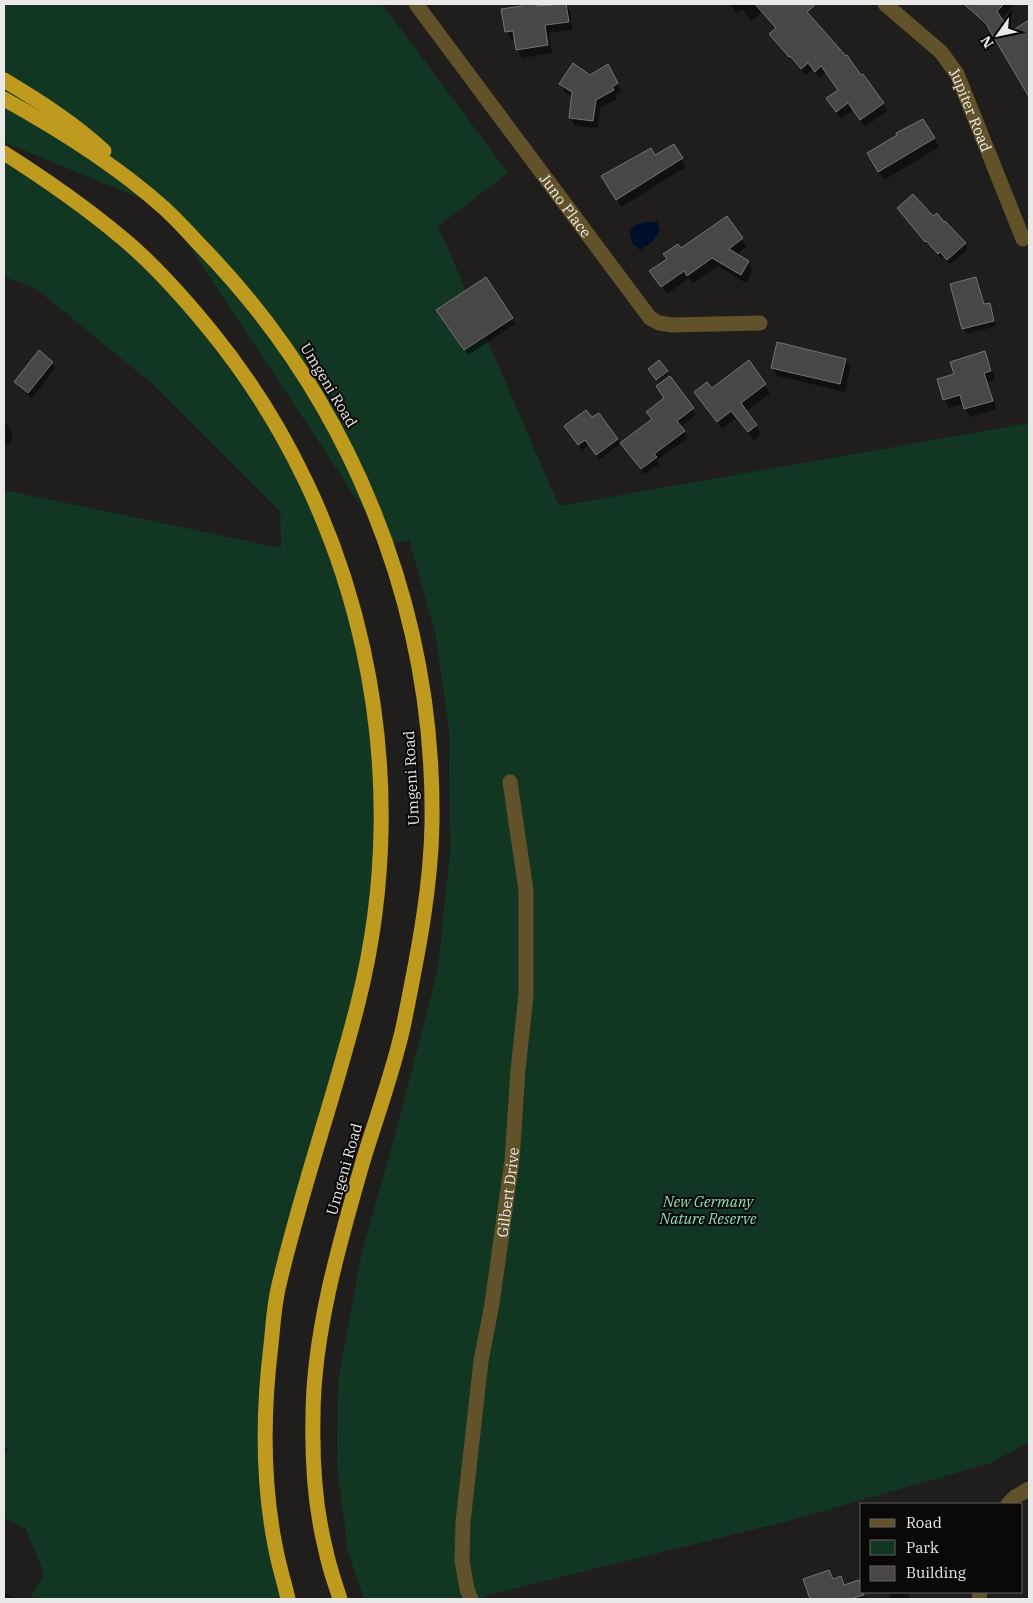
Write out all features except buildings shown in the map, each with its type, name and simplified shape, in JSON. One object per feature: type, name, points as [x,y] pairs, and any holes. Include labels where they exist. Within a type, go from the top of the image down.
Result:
[{"type":"highway","points":[[4,80],[38,100],[90,138],[164,208]]},
{"type":"highway","name":"Umgeni Road","points":[[4,99],[94,153],[164,208],[221,266],[264,318],[317,394],[342,441],[387,545],[406,603],[422,683],[430,760],[432,825],[426,896],[402,1029],[342,1238],[324,1317],[316,1375],[312,1414],[315,1480],[325,1549],[340,1599]]},
{"type":"highway","name":"Umgeni Road","points":[[4,153],[53,183],[124,239],[182,296],[229,354],[263,403],[292,454],[315,501],[335,549],[346,583],[366,659],[374,703],[381,796],[380,868],[373,932],[358,1002],[278,1292],[268,1370],[265,1412],[265,1455],[269,1506],[275,1546],[288,1599]]},
{"type":"street","name":"Juno Place","points":[[416,4],[650,318],[659,323],[672,325],[760,323]]},
{"type":"street","name":"Jupiter Road","points":[[885,4],[941,52],[957,74],[1023,239]]},
{"type":"street","name":"Gilbert Drive","points":[[472,1599],[467,1589],[462,1561],[463,1522],[481,1361],[492,1304],[512,1160],[518,1070],[526,995],[526,890],[510,782]]},
{"type":"street","points":[[1009,1503],[1029,1489]]},
{"type":"green space","name":"New Germany Nature Reserve","points":[[4,4],[382,4],[508,173],[438,226],[559,506],[1029,423],[1029,1442],[991,1463],[788,1521],[485,1596],[485,1599],[364,1599],[348,1552],[337,1464],[338,1381],[362,1251],[395,1135],[438,969],[450,852],[449,730],[435,632],[409,540],[387,545],[164,208],[4,142]]},
{"type":"green space","points":[[4,156],[53,186],[180,298],[261,406],[332,550],[371,703],[378,801],[371,933],[274,1295],[264,1391],[286,1599],[30,1599],[44,1573],[26,1529],[4,1518],[4,1457],[8,1449],[4,1447],[4,490],[281,548],[280,511],[155,386],[35,288],[4,277]]},
{"type":"water","points":[[657,222],[660,230],[653,241],[640,250],[632,243],[630,232],[635,225]]}]
